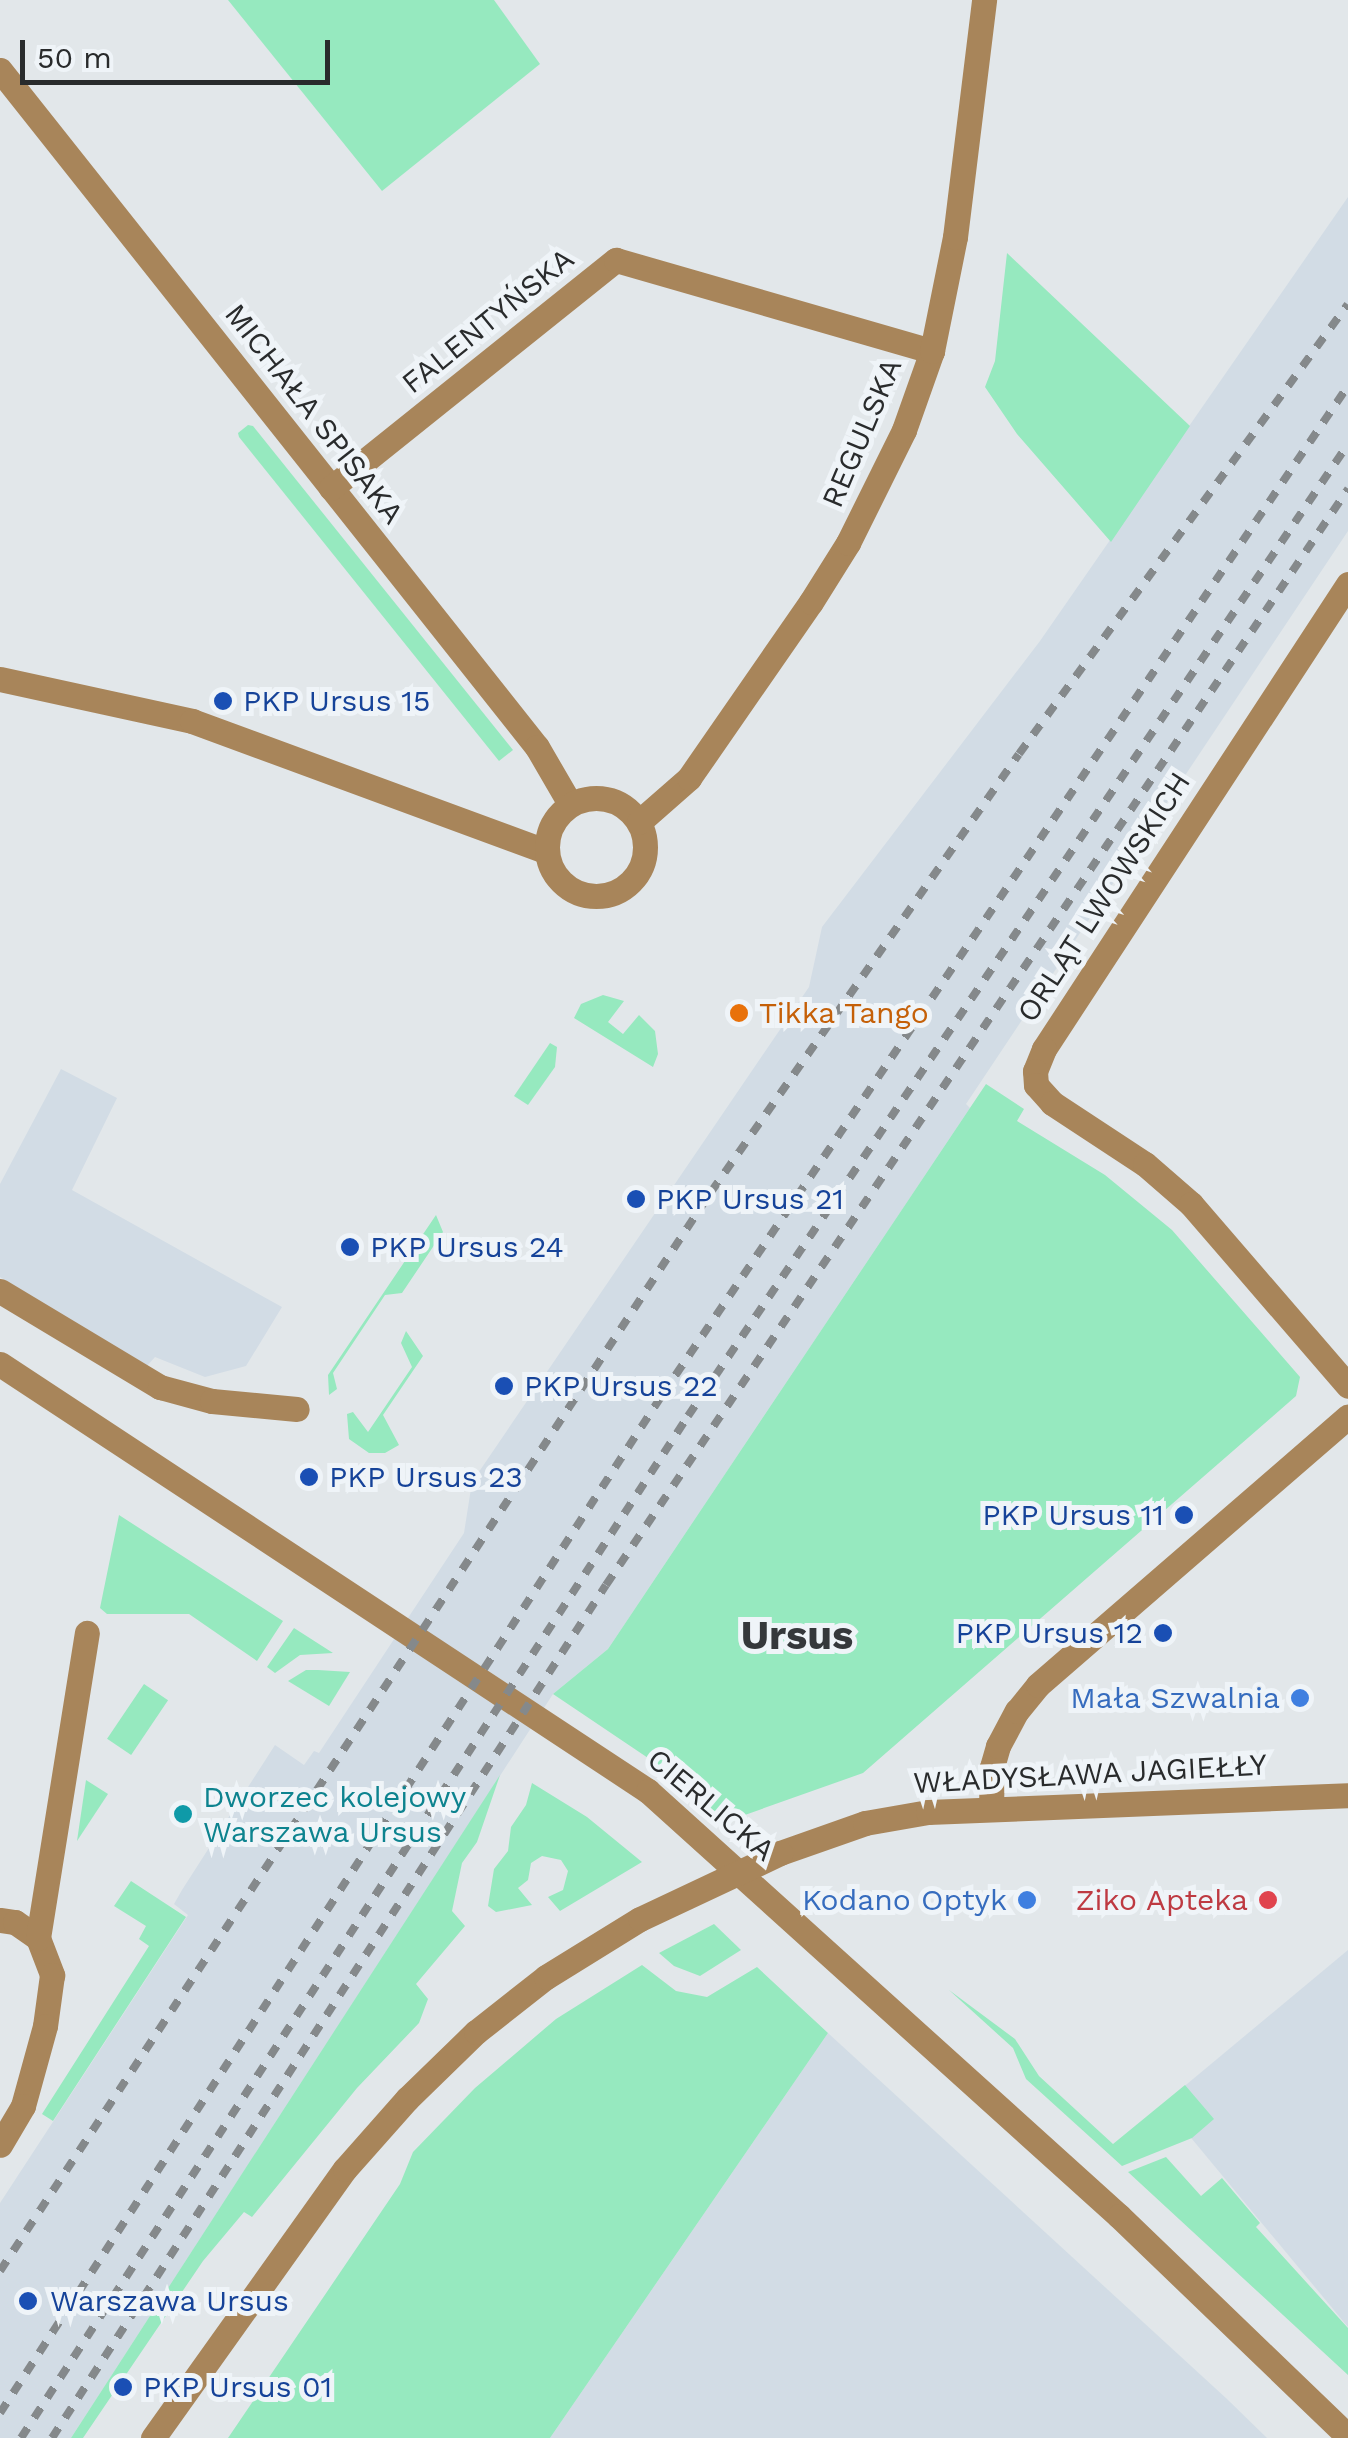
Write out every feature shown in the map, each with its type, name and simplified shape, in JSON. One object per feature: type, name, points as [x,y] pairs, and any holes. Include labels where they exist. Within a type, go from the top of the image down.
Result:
[{"type":"street","name":"REGULSKA","points":[[639,822],[689,778],[848,543],[904,430],[932,351],[955,236],[984,0]]},
{"type":"street","name":"MICHAŁA SPISAKA","points":[[0,70],[537,747],[570,804]]},
{"type":"street","name":"FALENTYŃSKA","points":[[331,488],[616,260],[932,351]]},
{"type":"street","name":"ORLĄT LWOWSKICH","points":[[1348,584],[1055,1032],[1035,1071],[1036,1085],[1052,1104],[1145,1164],[1192,1204],[1348,1386]]},
{"type":"street","points":[[0,679],[192,721],[546,850]]},
{"type":"street","points":[[608,799],[639,822],[644,860],[630,882],[617,892],[586,896],[558,880],[546,850],[551,824],[570,804],[608,799]]},
{"type":"street","points":[[0,1291],[160,1388],[212,1401],[297,1409]]},
{"type":"street","name":"CIERLICKA","points":[[0,1364],[648,1791],[1118,2216],[1348,2435]]},
{"type":"street","points":[[992,1807],[992,1767],[998,1746],[1038,1685],[1348,1416]]},
{"type":"street","points":[[0,2145],[23,2106],[46,2026],[52,1975],[38,1938],[87,1632]]},
{"type":"street","name":"WŁADYSŁAWA JAGIEŁŁY","points":[[153,2438],[334,2184],[407,2098],[476,2032],[546,1977],[640,1919],[780,1853],[887,1818],[992,1807],[1348,1795]]},
{"type":"street","points":[[0,1920],[15,1922],[38,1938]]},
{"type":"shaded area","points":[[1348,197],[1348,531],[966,1104],[970,1108],[608,1649],[553,1694],[71,2438],[0,2438],[0,2203],[188,1915],[174,1904],[182,1890],[275,1745],[304,1765],[314,1751],[319,1753],[464,1533],[472,1482],[809,987],[822,927],[1040,641]]},
{"type":"shaded area","points":[[61,1069],[117,1098],[72,1190],[282,1307],[246,1366],[205,1377],[155,1357],[146,1367],[0,1277],[0,1184]]},
{"type":"shaded area","points":[[1348,1950],[1348,2327],[1163,2104]]},
{"type":"shaded area","points":[[828,2033],[1227,2399],[1267,2438],[550,2438]]},
{"type":"green space","points":[[228,0],[494,0],[540,64],[382,191]]},
{"type":"green space","points":[[1007,253],[1190,426],[1111,542],[1017,434],[985,387],[995,361]]},
{"type":"green space","points":[[248,425],[253,426],[513,750],[499,761],[239,437],[238,433]]},
{"type":"green space","points":[[603,995],[624,1001],[608,1022],[623,1034],[639,1015],[655,1031],[658,1054],[653,1067],[574,1018],[581,1004]]},
{"type":"green space","points":[[550,1043],[557,1047],[555,1067],[528,1105],[514,1096]]},
{"type":"green space","points":[[986,1084],[1024,1109],[1017,1121],[1105,1175],[1172,1230],[1300,1377],[1296,1396],[863,1773],[725,1822],[654,1762],[553,1694],[608,1649]]},
{"type":"green space","points":[[436,1215],[443,1232],[402,1293],[385,1295],[333,1373],[337,1389],[329,1395],[328,1375]]},
{"type":"green space","points":[[406,1331],[423,1356],[383,1415],[399,1445],[385,1453],[369,1453],[349,1439],[347,1414],[353,1412],[368,1432],[412,1367],[401,1343]]},
{"type":"green space","points":[[119,1515],[283,1621],[257,1661],[189,1614],[107,1614],[100,1608]]},
{"type":"green space","points":[[294,1628],[333,1653],[300,1655],[275,1673],[267,1667]]},
{"type":"green space","points":[[306,1670],[350,1672],[329,1706],[288,1681]]},
{"type":"green space","points":[[144,1684],[168,1700],[131,1755],[107,1739]]},
{"type":"green space","points":[[500,1775],[477,1842],[462,1863],[452,1911],[465,1926],[416,1984],[428,1999],[419,2023],[357,2088],[252,2217],[244,2212],[203,2261],[83,2438],[71,2438]]},
{"type":"green space","points":[[86,1780],[108,1794],[77,1841]]},
{"type":"green space","points":[[532,1783],[587,1817],[642,1862],[560,1911],[548,1897],[563,1890],[568,1871],[561,1860],[542,1856],[531,1863],[528,1880],[518,1888],[532,1905],[496,1912],[488,1906],[494,1869],[508,1851],[511,1827],[526,1805]]},
{"type":"green space","points":[[131,1881],[186,1917],[53,2121],[42,2114],[149,1946],[139,1939],[146,1926],[114,1906]]},
{"type":"green space","points":[[714,1924],[741,1950],[700,1976],[674,1966],[659,1953]]},
{"type":"green space","points":[[642,1965],[676,1991],[707,1997],[757,1967],[828,2033],[550,2438],[228,2438],[400,2184],[413,2152],[475,2088],[556,2019]]},
{"type":"green space","points":[[949,1990],[1015,2039],[1039,2076],[1113,2144],[1185,2085],[1214,2119],[1192,2138],[1122,2166],[1026,2079],[1013,2048]]},
{"type":"green space","points":[[1166,2157],[1201,2196],[1222,2178],[1260,2223],[1256,2227],[1348,2328],[1348,2375],[1128,2172]]},
{"type":"railway","points":[[0,2271],[711,1192],[1019,754],[1348,304]]},
{"type":"railway","points":[[0,2413],[662,1395],[1348,386]]},
{"type":"railway","points":[[21,2438],[688,1416],[1348,444]]},
{"type":"railway","points":[[52,2438],[606,1585],[1348,489]]},
{"type":"place","name":"PKP Ursus 15","points":[[223,701]]},
{"type":"place","name":"Tikka Tango","points":[[739,1013]]},
{"type":"place","name":"PKP Ursus 21","points":[[636,1199]]},
{"type":"place","name":"PKP Ursus 24","points":[[350,1247]]},
{"type":"place","name":"PKP Ursus 22","points":[[504,1386]]},
{"type":"place","name":"PKP Ursus 23","points":[[309,1477]]},
{"type":"place","name":"PKP Ursus 11","points":[[1184,1515]]},
{"type":"place","name":"PKP Ursus 12","points":[[1163,1633]]},
{"type":"place","name":"Mała Szwalnia","points":[[1300,1698]]},
{"type":"place","name":"Dworzec kolejowy Warszawa Ursus","points":[[183,1814]]},
{"type":"place","name":"Kodano Optyk","points":[[1027,1900]]},
{"type":"place","name":"Ziko Apteka","points":[[1268,1900]]},
{"type":"place","name":"Warszawa Ursus","points":[[28,2301]]},
{"type":"place","name":"PKP Ursus 01","points":[[123,2387]]},
{"type":"district","name":"Ursus","points":[[797,1636]]}]
